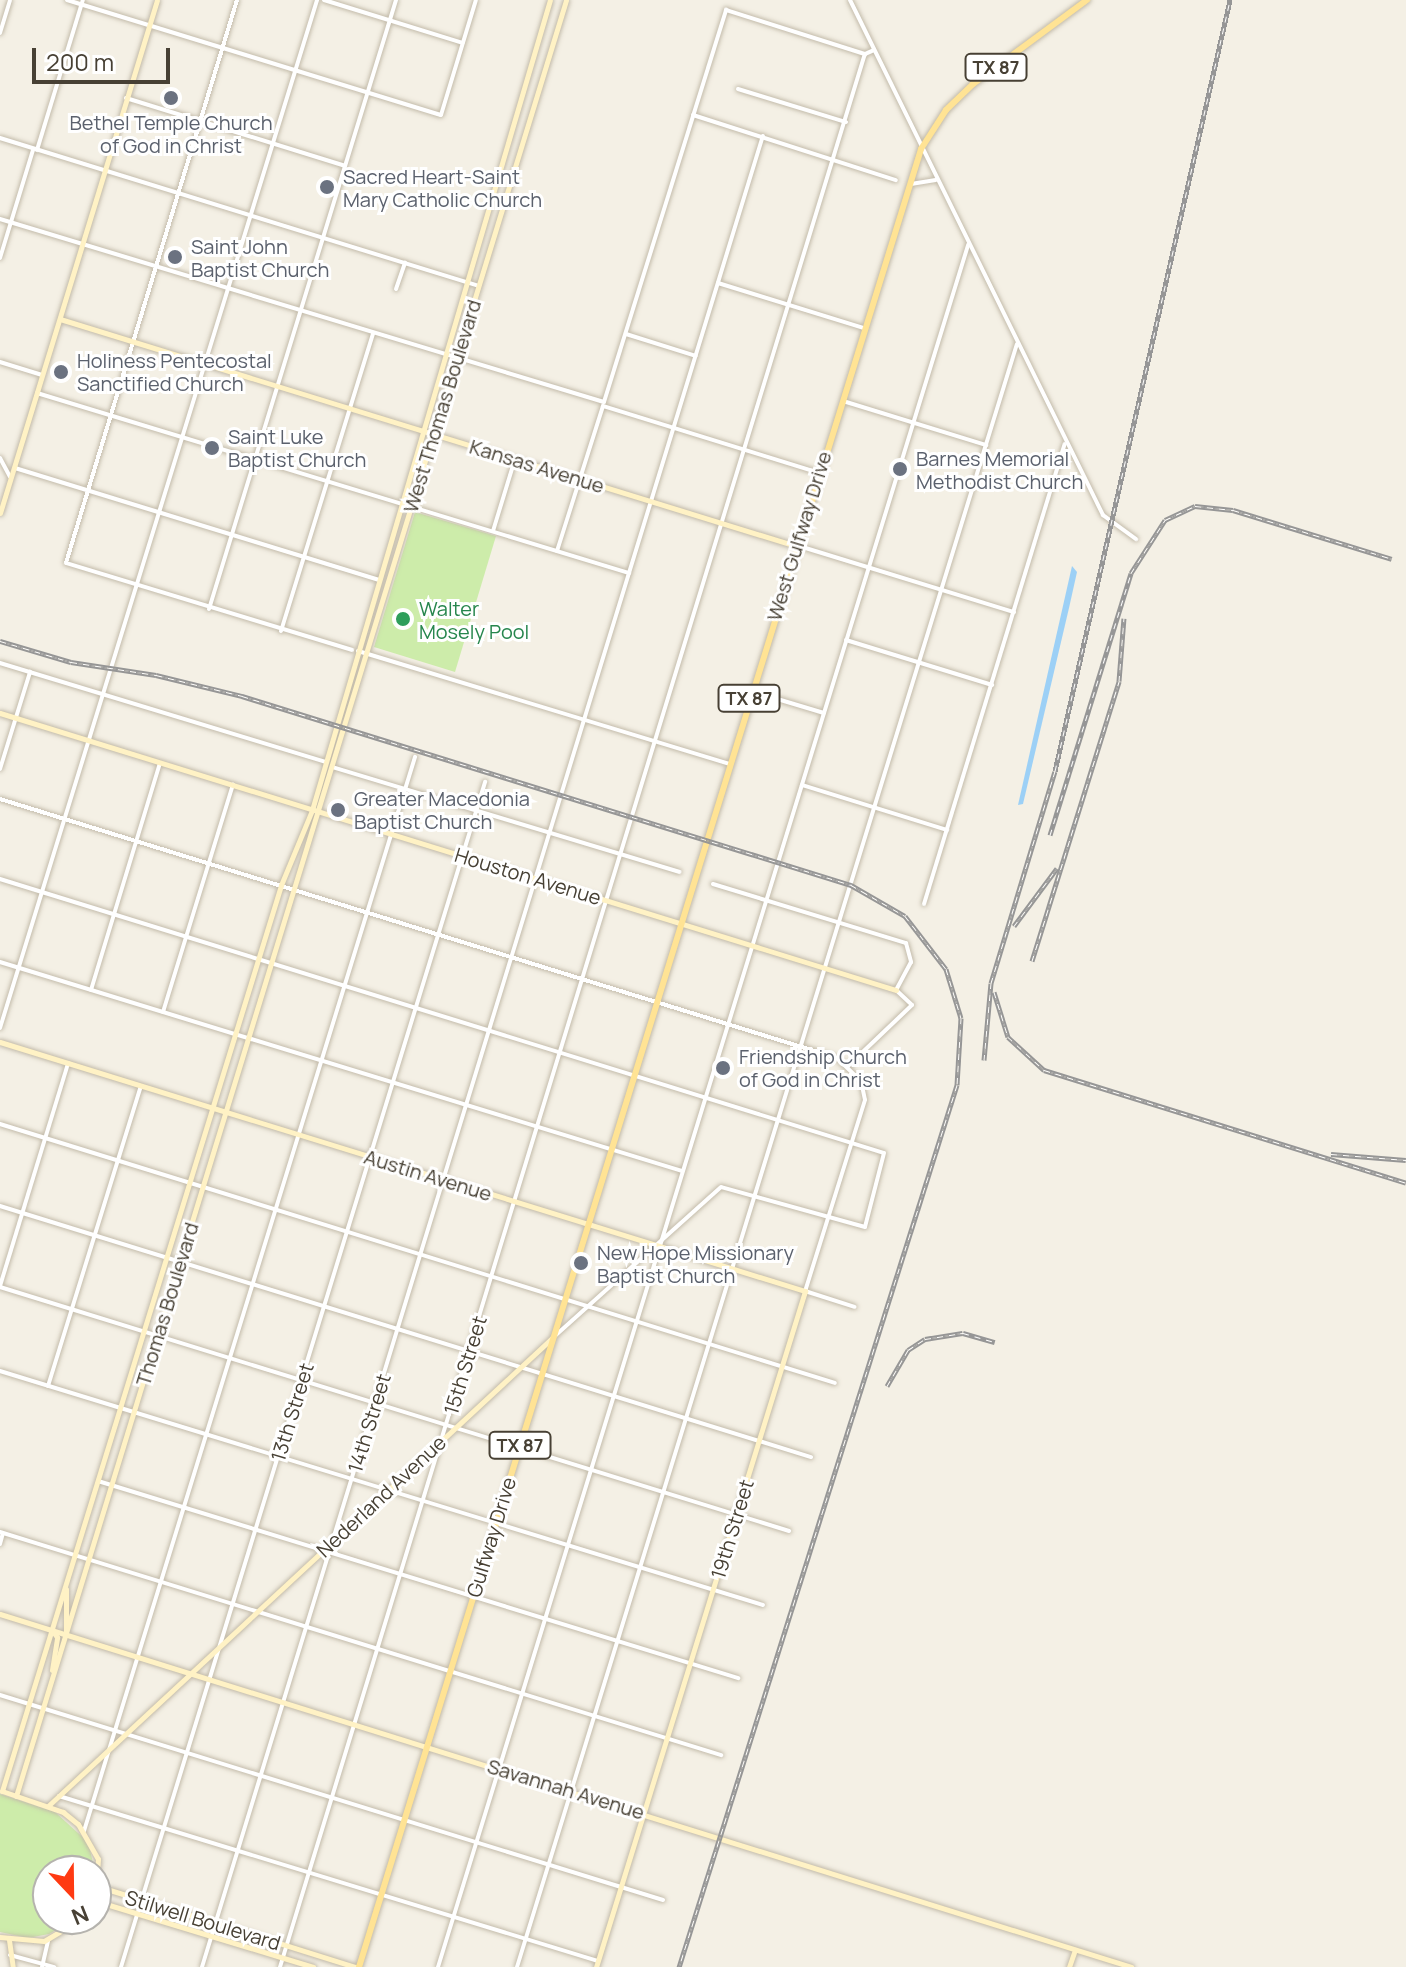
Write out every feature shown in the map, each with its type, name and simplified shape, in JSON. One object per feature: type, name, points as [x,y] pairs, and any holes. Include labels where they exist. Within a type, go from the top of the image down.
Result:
[{"type":"main road","name":"TX 87","points":[[921,149],[946,110],[973,84],[1087,0]]},
{"type":"main road","name":"West Gulfway Drive","points":[[680,923],[921,149]]},
{"type":"main road","name":"Gulfway Drive","points":[[357,1967],[680,923]]},
{"type":"street","points":[[0,33],[10,0]]},
{"type":"street","points":[[67,0],[82,2],[441,115],[476,0]]},
{"type":"street","points":[[0,513],[157,0]]},
{"type":"street","points":[[237,0],[66,563],[281,631],[368,651],[729,764]]},
{"type":"street","points":[[0,1028],[317,0]]},
{"type":"street","points":[[324,0],[463,43]]},
{"type":"street","points":[[209,609],[396,0]]},
{"type":"street","name":"West Thomas Boulevard","points":[[316,811],[355,650],[424,431],[550,0]]},
{"type":"street","name":"West Thomas Boulevard","points":[[316,811],[368,651],[566,0]]},
{"type":"street","points":[[850,0],[1065,444],[1103,515],[1136,539]]},
{"type":"street","points":[[0,258],[82,2]]},
{"type":"street","points":[[557,551],[726,10],[865,54],[874,50]]},
{"type":"street","name":"15th Street","points":[[280,1967],[865,54]]},
{"type":"street","points":[[738,89],[846,122]]},
{"type":"street","points":[[126,98],[345,166]]},
{"type":"street","points":[[693,115],[896,180]]},
{"type":"street","name":"14th Street","points":[[330,1544],[422,1255],[763,136]]},
{"type":"street","points":[[0,138],[479,286]]},
{"type":"street","points":[[498,174],[512,178]]},
{"type":"street","points":[[909,186],[924,178],[936,180]]},
{"type":"street","points":[[0,219],[458,358],[819,473]]},
{"type":"street","points":[[438,1967],[968,245]]},
{"type":"street","points":[[396,289],[405,263]]},
{"type":"street","points":[[718,283],[863,328]]},
{"type":"street","name":"Kansas Avenue","points":[[60,319],[1014,612]]},
{"type":"street","points":[[281,631],[373,333]]},
{"type":"street","points":[[626,334],[696,356]]},
{"type":"street","points":[[517,1967],[1017,344]]},
{"type":"street","points":[[0,362],[42,375]]},
{"type":"street","points":[[37,393],[629,573]]},
{"type":"street","points":[[841,400],[986,445]]},
{"type":"street","points":[[924,904],[1065,444]]},
{"type":"street","points":[[0,458],[11,478]]},
{"type":"street","points":[[493,531],[515,459]]},
{"type":"street","points":[[14,467],[379,580]]},
{"type":"street","points":[[846,640],[992,685]]},
{"type":"street","points":[[0,663],[326,762]]},
{"type":"street","points":[[0,769],[30,672]]},
{"type":"street","points":[[752,691],[824,713]]},
{"type":"street","name":"Houston Avenue","points":[[0,713],[896,990],[912,1005],[848,1066]]},
{"type":"street","points":[[84,1831],[415,757]]},
{"type":"street","points":[[91,990],[160,763]]},
{"type":"street","points":[[332,767],[679,872]]},
{"type":"street","name":"13th Street","points":[[121,1967],[485,782]]},
{"type":"street","points":[[163,1012],[233,785]]},
{"type":"street","points":[[802,785],[947,830]]},
{"type":"street","points":[[0,799],[802,1045],[848,1066]]},
{"type":"street","name":"Thomas Boulevard","points":[[1,1791],[281,885],[316,811]]},
{"type":"street","name":"Thomas Boulevard","points":[[16,1796],[295,889],[316,811]]},
{"type":"street","points":[[0,879],[884,1153],[865,1227],[755,1195]]},
{"type":"street","points":[[713,884],[906,943],[911,950],[911,962],[896,990]]},
{"type":"street","points":[[0,962],[683,1171]]},
{"type":"street","name":"Austin Avenue","points":[[0,1042],[855,1307]]},
{"type":"street","points":[[68,1063],[0,1287],[789,1531]]},
{"type":"street","name":"19th Street","points":[[597,1964],[851,1142],[865,1090],[848,1066]]},
{"type":"street","points":[[48,1386],[141,1086]]},
{"type":"street","points":[[0,1124],[835,1383]]},
{"type":"street","name":"Nederland Avenue","points":[[48,1806],[715,1189],[729,1186],[755,1195]]},
{"type":"street","points":[[0,1206],[811,1457]]},
{"type":"street","points":[[0,1371],[279,1454],[763,1605]]},
{"type":"street","points":[[98,1481],[738,1678]]},
{"type":"street","points":[[0,1544],[2,1532],[721,1755]]},
{"type":"street","points":[[202,1967],[307,1627],[326,1551]]},
{"type":"street","points":[[66,1584],[66,1634]]},
{"type":"street","name":"Savannah Avenue","points":[[0,1614],[572,1790],[1131,1967]]},
{"type":"street","points":[[52,1630],[57,1637],[52,1679]]},
{"type":"street","points":[[0,1695],[663,1900]]},
{"type":"street","points":[[1,1791],[48,1806],[84,1831],[96,1855]]},
{"type":"street","points":[[59,1796],[526,1939],[597,1964]]},
{"type":"street","name":"Stilwell Boulevard","points":[[112,1893],[357,1967]]},
{"type":"street","name":"Stilwell Boulevard","points":[[112,1906],[313,1967]]},
{"type":"street","points":[[0,1937],[9,1940],[48,1940],[56,1935]]},
{"type":"street","points":[[9,1940],[13,1967]]},
{"type":"street","points":[[42,1965],[48,1940]]},
{"type":"street","points":[[1069,1967],[1075,1950]]},
{"type":"street","points":[[10,1955],[54,1967]]},
{"type":"green space","points":[[415,512],[496,536],[455,672],[374,647]]},
{"type":"green space","points":[[0,1794],[55,1812],[88,1842],[91,1855],[32,1855],[32,1935],[44,1935],[28,1938],[0,1932]]},
{"type":"water","points":[[1072,566],[1077,572],[1069,608],[1023,804],[1018,805]]},
{"type":"railway","points":[[984,1060],[991,983],[1055,771],[1230,0]]},
{"type":"railway","points":[[1050,835],[1131,573],[1165,520],[1195,506],[1233,510],[1392,559]]},
{"type":"railway","points":[[1032,961],[1119,681],[1124,618]]},
{"type":"railway","points":[[0,641],[71,662],[156,675],[242,696],[851,885],[905,916],[946,969],[961,1018],[957,1085],[679,1967]]},
{"type":"railway","points":[[1014,926],[1057,868]]},
{"type":"railway","points":[[994,992],[1008,1037],[1044,1070],[1406,1183]]},
{"type":"railway","points":[[1331,1154],[1406,1160]]},
{"type":"railway","points":[[887,1386],[908,1350],[925,1339],[963,1333],[995,1342]]},
{"type":"place","name":"Bethel Temple Church of God in Christ","points":[[171,98]]},
{"type":"place","name":"Sacred Heart-Saint Mary Catholic Church","points":[[327,187]]},
{"type":"place","name":"Saint John Baptist Church","points":[[175,257]]},
{"type":"place","name":"Holiness Pentecostal Sanctified Church","points":[[61,372]]},
{"type":"place","name":"Saint Luke Baptist Church","points":[[212,448]]},
{"type":"place","name":"Barnes Memorial Methodist Church","points":[[900,469]]},
{"type":"place","name":"Walter Mosely Pool","points":[[403,619]]},
{"type":"place","name":"Greater Macedonia Baptist Church","points":[[338,810]]},
{"type":"place","name":"Friendship Church of God in Christ","points":[[723,1068]]},
{"type":"place","name":"New Hope Missionary Baptist Church","points":[[581,1263]]}]
